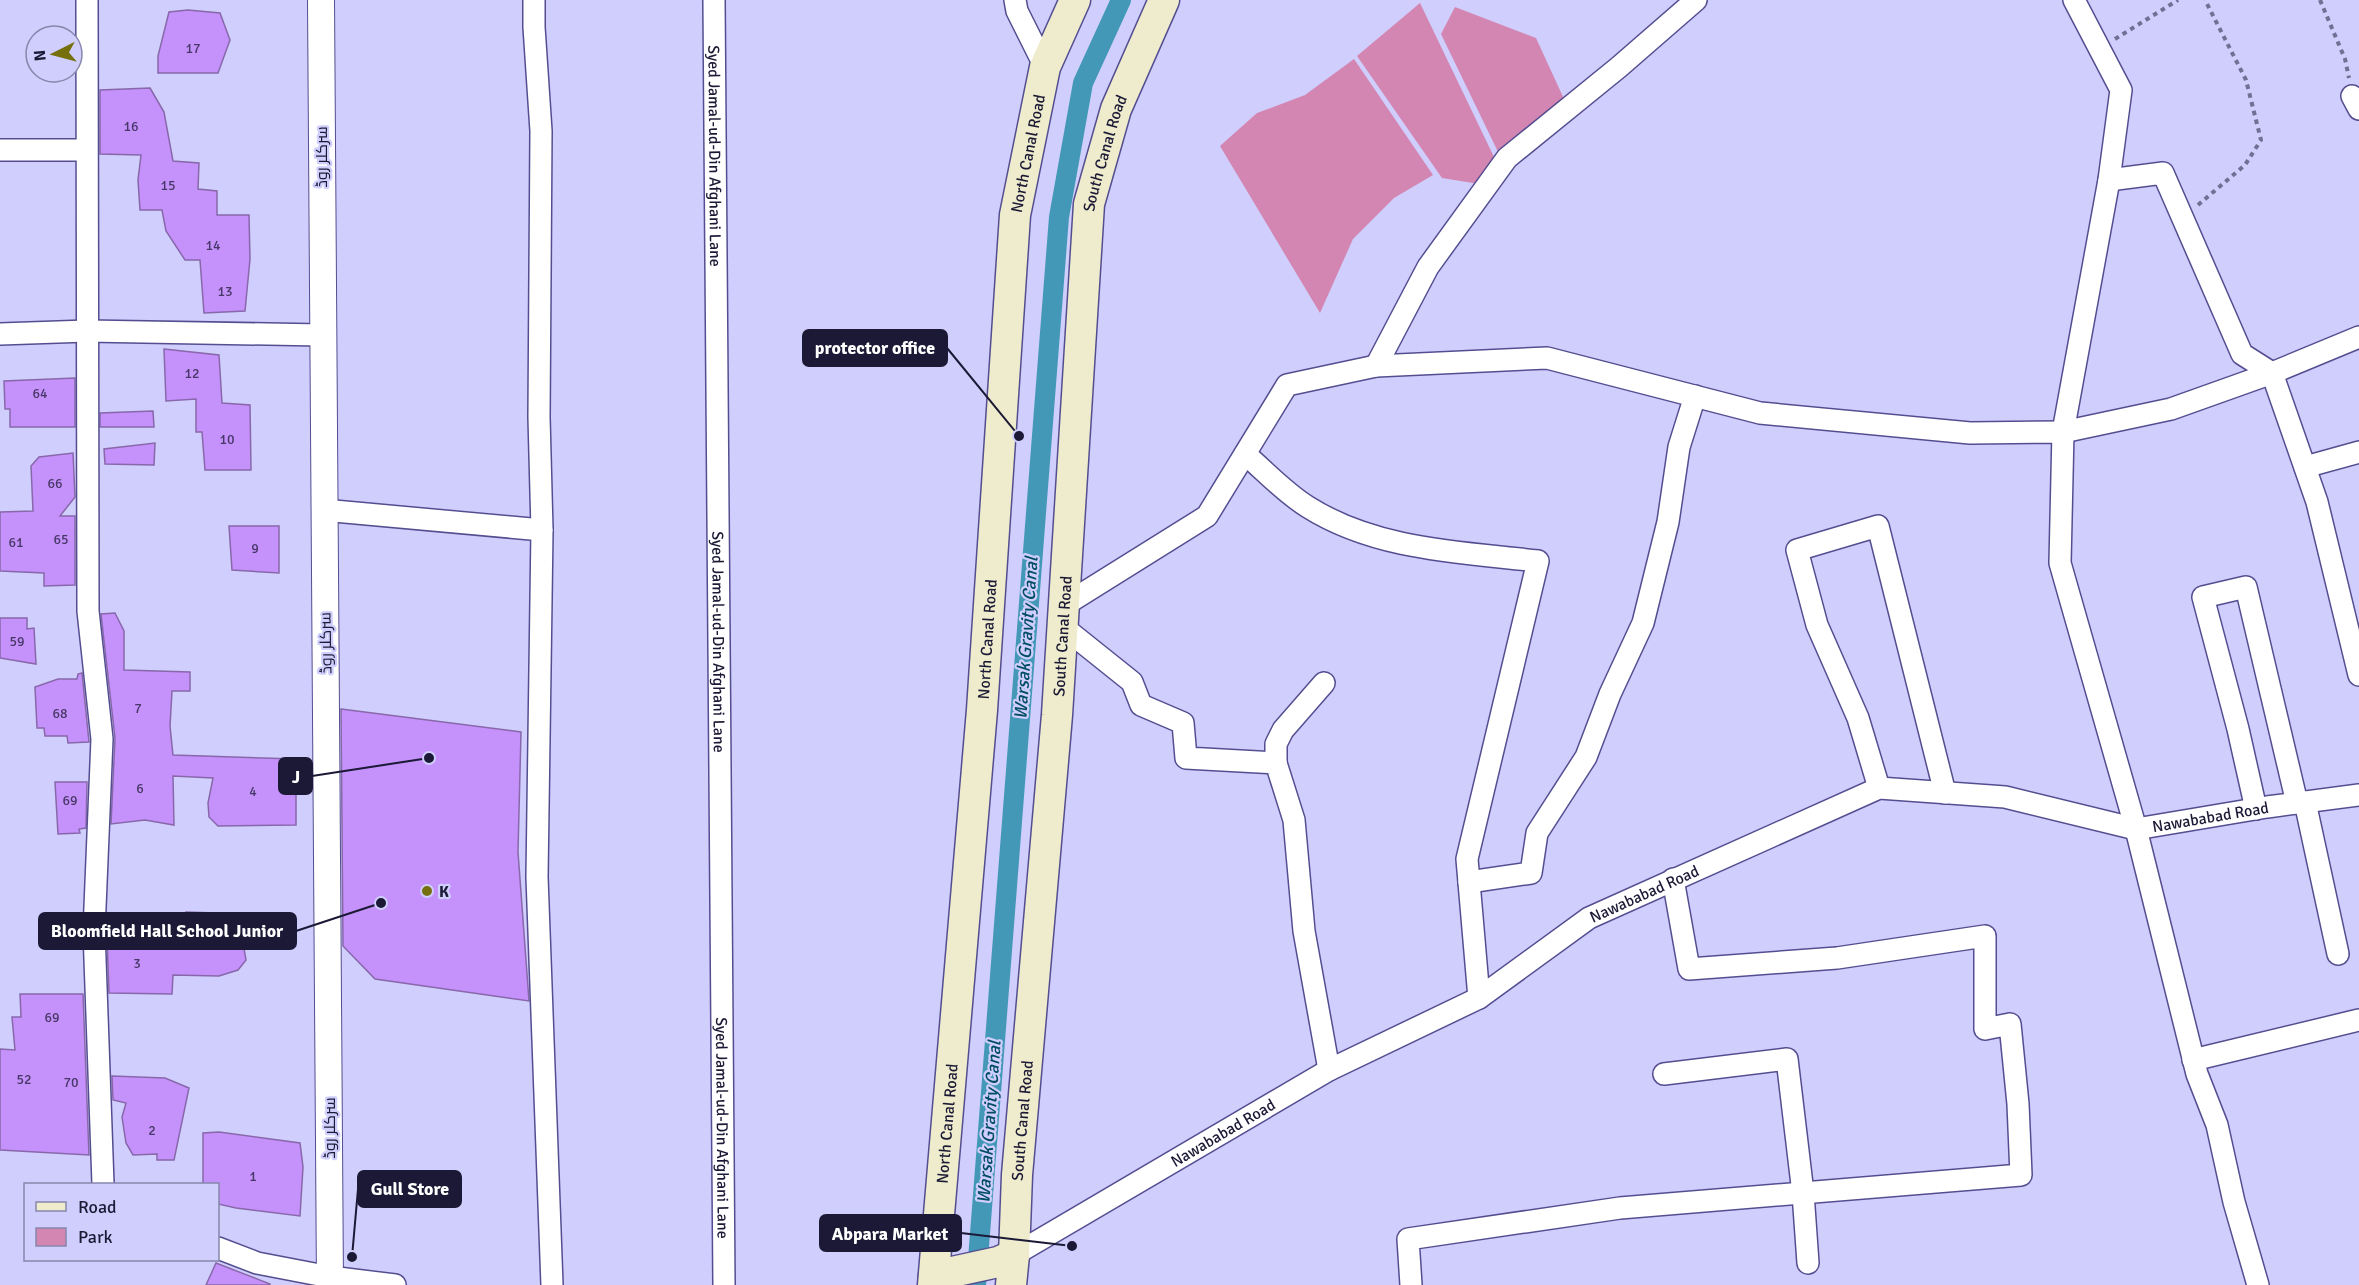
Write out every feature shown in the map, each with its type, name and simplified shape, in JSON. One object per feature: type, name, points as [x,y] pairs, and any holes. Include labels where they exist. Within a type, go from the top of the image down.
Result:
[{"type":"main road","name":"North Canal Road","points":[[942,1277],[1015,215],[1045,67],[1075,0]]},
{"type":"main road","name":"South Canal Road","points":[[1008,1267],[1057,715],[1089,204],[1116,109],[1164,0]]},
{"type":"main road","points":[[942,1277],[1008,1267]]},
{"type":"street","points":[[96,0],[87,0],[87,611],[102,739],[94,931],[104,1183]]},
{"type":"street","name":"سرکلر روڈ","points":[[321,0],[330,1281]]},
{"type":"street","points":[[534,0],[541,130],[539,417],[542,530],[537,877],[552,1285]]},
{"type":"street","name":"Syed Jamal-ud-Din Afghani Lane","points":[[714,0],[724,1285]]},
{"type":"street","points":[[1015,0],[1017,11],[1045,67]]},
{"type":"street","points":[[1376,366],[1428,267],[1507,158],[1619,67],[1696,0]]},
{"type":"street","points":[[2074,0],[2121,90],[2109,180],[2063,432],[2060,563],[2136,829],[2193,1060],[2217,1125],[2234,1202],[2258,1285]]},
{"type":"street","points":[[0,150],[86,150]]},
{"type":"street","points":[[2109,180],[2163,172],[2242,354],[2272,373],[2351,603],[2359,675]]},
{"type":"street","points":[[0,334],[87,332],[322,335]]},
{"type":"street","points":[[1276,763],[1186,758],[1183,723],[1141,705],[1132,682],[1063,616],[1207,516],[1287,386],[1376,366],[1548,358],[1760,413],[1970,434],[2063,432],[2171,409],[2272,373],[2359,337]]},
{"type":"street","points":[[1469,882],[1532,873],[1537,833],[1586,757],[1643,623],[1668,522],[1679,447],[1695,396]]},
{"type":"street","points":[[2305,467],[2359,452]]},
{"type":"street","points":[[1245,454],[1306,506],[1351,530],[1411,546],[1538,561],[1467,859],[1479,998]]},
{"type":"street","points":[[323,510],[542,530]]},
{"type":"street","points":[[1879,788],[1858,718],[1817,625],[1797,550],[1878,526],[1945,793]]},
{"type":"street","points":[[2256,809],[2238,729],[2203,597],[2246,587],[2338,954]]},
{"type":"street","points":[[1324,683],[1283,730],[1276,744],[1276,763],[1294,820],[1304,932],[1329,1070]]},
{"type":"street","name":"Nawababad Road","points":[[1008,1267],[1329,1070],[1479,998],[1589,918],[1879,788],[2005,797],[2136,829],[2301,802],[2359,795]]},
{"type":"street","points":[[1411,1285],[1408,1239],[1620,1208],[2021,1175],[2018,1104],[2010,1024],[1985,1029],[1985,936],[1837,958],[1689,969],[1673,879]]},
{"type":"street","points":[[2193,1060],[2359,1020]]},
{"type":"street","points":[[1664,1074],[1787,1059],[1803,1193],[1808,1263]]},
{"type":"street","points":[[219,1248],[257,1263],[330,1281],[395,1285]]},
{"type":"path","points":[[2099,48],[2178,0]]},
{"type":"path","points":[[2184,217],[2246,165],[2261,140],[2246,80],[2205,0]]},
{"type":"path","points":[[2320,0],[2345,59],[2356,103]]},
{"type":"green space","points":[[1420,3],[1494,157],[1479,184],[1442,178],[1357,56]]},
{"type":"green space","points":[[1455,7],[1536,38],[1564,99],[1500,156],[1441,34]]},
{"type":"green space","points":[[1354,59],[1433,175],[1394,198],[1353,239],[1320,313],[1220,146],[1257,113],[1305,95]]},
{"type":"building","points":[[188,10],[220,13],[230,40],[218,73],[158,73],[158,56],[169,12]]},
{"type":"building","points":[[150,88],[164,112],[173,161],[199,163],[198,189],[217,191],[217,215],[249,215],[250,259],[245,311],[204,313],[200,260],[185,260],[166,231],[162,210],[140,210],[138,180],[141,155],[100,154],[100,90]]},
{"type":"building","points":[[164,349],[219,355],[222,403],[250,405],[251,470],[205,470],[202,432],[196,432],[196,399],[166,401]]},
{"type":"building","points":[[75,378],[75,427],[10,427],[10,409],[5,409],[4,381]]},
{"type":"building","points":[[153,411],[154,427],[100,427],[100,413]]},
{"type":"building","points":[[155,443],[154,465],[105,464],[104,449]]},
{"type":"building","points":[[73,453],[75,497],[60,516],[75,516],[75,585],[44,586],[44,573],[0,571],[0,512],[33,511],[31,466],[39,457]]},
{"type":"building","points":[[229,526],[279,526],[279,573],[232,570]]},
{"type":"building","points":[[115,613],[124,631],[124,670],[190,672],[190,691],[172,691],[170,726],[173,755],[296,759],[296,825],[218,826],[209,817],[208,803],[213,778],[173,776],[174,825],[145,820],[111,824],[115,738],[101,614]]},
{"type":"building","points":[[0,618],[27,618],[27,629],[34,628],[36,664],[0,658]]},
{"type":"building","points":[[82,673],[89,742],[68,743],[67,736],[45,736],[44,728],[37,728],[35,687],[58,679],[77,679],[78,674]]},
{"type":"building","points":[[341,709],[521,732],[518,852],[529,1001],[375,979],[343,946]]},
{"type":"building","points":[[55,782],[87,782],[86,828],[79,829],[80,833],[58,834]]},
{"type":"building","points":[[186,912],[244,914],[243,943],[246,960],[238,970],[219,976],[173,975],[172,994],[109,993],[107,937],[188,928]]},
{"type":"building","points":[[20,994],[83,994],[89,1155],[0,1150],[0,1049],[15,1050],[12,1017],[21,1017]]},
{"type":"building","points":[[112,1076],[165,1078],[189,1088],[174,1160],[157,1160],[157,1154],[133,1155],[126,1143],[122,1117],[126,1103],[113,1100]]},
{"type":"building","points":[[219,1132],[300,1143],[303,1167],[300,1216],[219,1204],[219,1183],[203,1183],[203,1133]]},
{"type":"building","points":[[216,1263],[270,1284],[270,1285],[206,1285]]},
{"type":"waterway","name":"Warsak Gravity Canal","points":[[976,1285],[1059,217],[1083,83],[1121,0]]},
{"type":"place","name":"protector office","points":[[1019,436]]},
{"type":"place","name":"J","points":[[429,758]]},
{"type":"place","name":"K","points":[[427,891]]},
{"type":"place","name":"Bloomfield Hall School Junior","points":[[381,903]]},
{"type":"place","name":"Abpara Market","points":[[1072,1246]]},
{"type":"place","name":"Gull Store","points":[[352,1257]]}]
